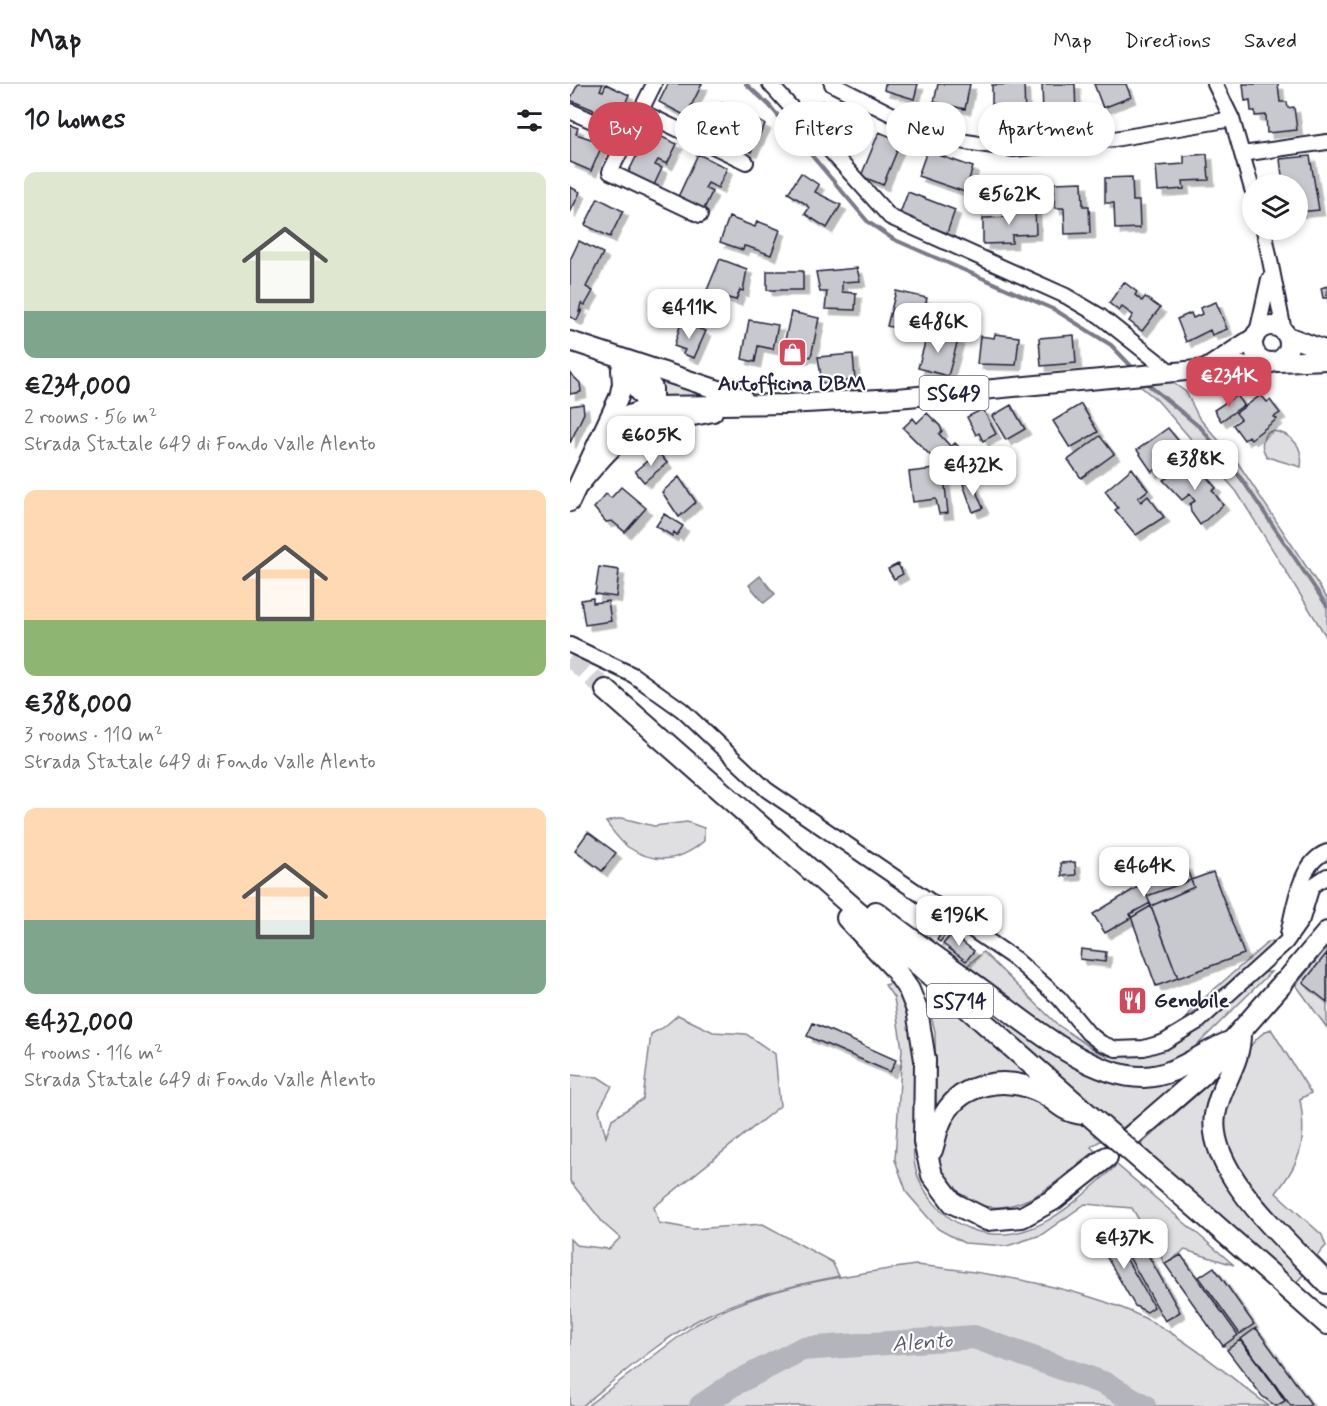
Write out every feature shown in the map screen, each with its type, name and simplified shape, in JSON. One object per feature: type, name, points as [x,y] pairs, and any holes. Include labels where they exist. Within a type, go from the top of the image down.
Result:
[{"type":"highway","name":"SS714","points":[[606,690],[1327,1324]]},
{"type":"highway","points":[[830,886],[859,897],[907,936],[1042,1034],[1088,1061],[1115,1073],[1136,1077],[1157,1076],[1173,1071],[1236,1036]]},
{"type":"highway","points":[[830,886],[845,915],[899,975],[909,990],[917,1010],[924,1040],[924,1142],[930,1155],[932,1175],[944,1194],[968,1213],[998,1221],[1022,1217],[1036,1211],[1107,1157]]},
{"type":"highway","points":[[1129,1138],[1188,1088],[1283,983]]},
{"type":"highway","points":[[1236,1036],[1240,1050],[1217,1104],[1215,1143],[1238,1187],[1327,1283]]},
{"type":"highway","points":[[930,1155],[938,1127],[951,1104],[973,1088],[986,1084],[1016,1084],[1040,1092],[1068,1113],[1089,1114]]},
{"type":"main road","name":"SS649","points":[[1203,370],[1273,326],[1327,351]]},
{"type":"main road","points":[[1256,335],[1256,355],[1275,362],[1287,354],[1286,333]]},
{"type":"main road","points":[[570,341],[596,349],[627,366],[651,384],[654,406],[682,418]]},
{"type":"main road","name":"SS649","points":[[574,494],[602,433],[629,415],[654,406],[907,397],[1275,362],[1327,360]]},
{"type":"main road","points":[[627,366],[759,404]]},
{"type":"main road","points":[[602,433],[622,387],[627,366]]},
{"type":"main road","name":"SS649","points":[[640,430],[682,418],[759,404]]},
{"type":"main road","name":"SS649","points":[[574,494],[616,445],[640,430],[650,419],[654,406]]},
{"type":"main road","points":[[1283,983],[1326,931]]},
{"type":"street","points":[[645,102],[654,84]]},
{"type":"street","points":[[770,84],[890,217],[1066,296],[1100,316],[1164,374]]},
{"type":"street","points":[[832,84],[911,123],[966,142],[1014,149],[1114,139],[1232,119]]},
{"type":"street","points":[[1215,84],[1232,119],[1248,174]]},
{"type":"street","points":[[570,111],[588,119]]},
{"type":"street","points":[[663,122],[746,162]]},
{"type":"street","points":[[1242,154],[1327,142]]},
{"type":"street","points":[[618,156],[610,172],[700,215]]},
{"type":"street","points":[[1265,240],[1270,271],[1286,333]]},
{"type":"street","points":[[1256,335],[1270,271]]},
{"type":"street","points":[[570,645],[633,675],[682,710],[767,790],[1015,959],[1059,998],[1088,1033],[1101,1043],[1116,1049],[1130,1050],[1164,1042],[1199,1021],[1286,942],[1302,919],[1312,886],[1327,876]]},
{"type":"street","points":[[1286,942],[1308,868],[1317,857],[1327,852]]},
{"type":"shaded area","points":[[655,379],[683,382],[708,395],[659,398]]},
{"type":"shaded area","points":[[1172,382],[1186,392],[1199,418],[1236,460],[1327,598],[1327,638],[1237,492],[1157,400],[1140,386]]},
{"type":"shaded area","points":[[1279,432],[1295,442],[1301,453],[1301,467],[1267,457],[1263,443],[1266,433]]},
{"type":"shaded area","points":[[760,576],[775,594],[764,603],[749,585]]},
{"type":"shaded area","points":[[622,818],[654,826],[687,822],[704,828],[704,841],[677,857],[658,859],[648,857],[625,845],[606,822]]},
{"type":"shaded area","points":[[1268,942],[1276,942],[1186,1019],[1192,1009]]},
{"type":"shaded area","points":[[1327,947],[1327,1028],[1296,985]]},
{"type":"shaded area","points":[[983,952],[1058,1025],[1096,1051],[1109,1056],[1143,1053],[1261,973],[1271,972],[1186,1056],[1183,1080],[1120,1130],[1093,1145],[1091,1147],[1095,1151],[1037,1195],[1004,1207],[987,1207],[969,1201],[952,1189],[937,1159],[935,1031],[927,1001]]},
{"type":"shaded area","points":[[896,982],[911,1015],[917,1053],[914,1162],[922,1186],[943,1212],[961,1225],[992,1234],[1013,1233],[1032,1228],[1068,1207],[1117,1165],[1234,1265],[1185,1250],[1165,1264],[1132,1208],[1085,1204],[1041,1235],[1007,1246],[964,1243],[938,1229],[907,1193],[895,1160],[902,1049],[894,998],[885,985]]},
{"type":"shaded area","points":[[678,1015],[713,1032],[746,1034],[775,1054],[780,1106],[654,1207],[659,1223],[693,1229],[763,1224],[832,1262],[839,1276],[758,1296],[712,1313],[662,1343],[582,1406],[570,1406],[570,1239],[576,1245],[609,1249],[620,1238],[604,1224],[570,1181],[570,1075],[598,1077],[612,1086],[599,1110],[606,1137],[612,1119],[643,1099],[651,1034]]},
{"type":"shaded area","points":[[1271,1029],[1311,1093],[1300,1099],[1303,1126],[1297,1160],[1276,1193],[1322,1235],[1326,1246],[1295,1283],[1138,1147],[1219,1075],[1207,1111],[1207,1142],[1220,1120],[1233,1080],[1245,1054],[1261,1035]]},
{"type":"shaded area","points":[[916,1265],[1006,1277],[1070,1291],[1129,1311],[1154,1323],[1184,1342],[1269,1406],[1145,1406],[1107,1384],[974,1337],[1106,1384],[1144,1406],[702,1406],[733,1386],[802,1350],[960,1337],[802,1349],[732,1385],[700,1406],[587,1406],[693,1326],[718,1313],[773,1292],[801,1285]]},
{"type":"building","points":[[578,84],[603,84],[600,90],[603,91],[606,84],[629,95],[626,102],[588,102],[588,108],[570,100]]},
{"type":"building","points":[[668,84],[702,84],[693,102],[675,102],[675,110],[663,102],[659,102]]},
{"type":"building","points":[[885,84],[918,84],[914,99],[884,90]]},
{"type":"building","points":[[938,84],[970,84],[966,104],[966,102],[934,102]]},
{"type":"building","points":[[1024,84],[1025,102],[992,102],[992,85]]},
{"type":"building","points":[[1042,84],[1075,84],[1076,102],[1043,102]]},
{"type":"building","points":[[1094,84],[1126,84],[1131,97],[1115,103],[1101,102]]},
{"type":"building","points":[[1243,84],[1278,84],[1280,102],[1287,102],[1288,108],[1294,107],[1297,130],[1267,133],[1266,115],[1255,116],[1255,111],[1251,111],[1250,100],[1245,101]]},
{"type":"building","points":[[570,125],[578,128],[576,134],[588,138],[588,156],[597,156],[591,171],[570,162]]},
{"type":"building","points":[[879,132],[886,135],[886,156],[895,156],[883,185],[861,176],[869,156],[874,156],[874,144]]},
{"type":"building","points":[[663,138],[675,143],[667,164],[658,160],[655,165],[662,168],[654,185],[628,173],[636,156],[663,156]]},
{"type":"building","points":[[1207,154],[1209,180],[1183,181],[1184,189],[1158,191],[1156,166],[1184,164],[1184,156]]},
{"type":"building","points":[[697,156],[702,156],[727,168],[718,188],[708,183],[705,188],[712,192],[704,209],[678,197]]},
{"type":"building","points":[[925,156],[941,156],[973,167],[965,192],[918,176]]},
{"type":"building","points":[[1310,156],[1319,210],[1308,211],[1308,174],[1282,174],[1280,159]]},
{"type":"building","points":[[801,173],[819,185],[815,192],[841,205],[827,228],[805,214],[809,208],[806,204],[788,193]]},
{"type":"building","points":[[1132,177],[1133,201],[1139,201],[1140,228],[1115,229],[1114,203],[1105,203],[1105,178]]},
{"type":"building","points":[[1082,182],[1083,206],[1089,206],[1090,233],[1065,234],[1064,208],[1055,208],[1054,183]]},
{"type":"building","points":[[570,187],[580,192],[570,213]]},
{"type":"building","points":[[908,192],[955,210],[947,233],[899,216]]},
{"type":"building","points":[[598,198],[623,211],[610,237],[585,225]]},
{"type":"building","points":[[1035,208],[1036,234],[1012,235],[1012,243],[983,244],[983,218],[1010,217],[1010,209]]},
{"type":"building","points":[[729,217],[755,227],[757,221],[780,230],[771,255],[749,247],[744,246],[743,250],[720,242]]},
{"type":"building","points":[[579,241],[603,253],[586,287],[593,291],[585,305],[581,303],[579,312],[582,310],[577,320],[570,317],[570,260]]},
{"type":"building","points":[[720,259],[747,269],[743,291],[740,290],[736,300],[712,294],[707,290]]},
{"type":"building","points":[[857,268],[860,281],[842,282],[842,292],[856,293],[855,310],[825,309],[827,292],[820,292],[816,272]]},
{"type":"building","points":[[767,271],[803,271],[803,290],[767,290]]},
{"type":"building","points":[[1124,282],[1137,292],[1135,295],[1142,301],[1145,297],[1160,308],[1142,331],[1129,321],[1133,315],[1122,307],[1119,311],[1109,303]]},
{"type":"building","points":[[1327,286],[1327,298],[1323,298],[1321,288]]},
{"type":"building","points":[[896,291],[927,298],[919,334],[887,326]]},
{"type":"building","points":[[1216,302],[1227,329],[1212,335],[1210,330],[1186,342],[1177,319],[1191,313],[1193,318],[1202,314],[1200,308]]},
{"type":"building","points":[[791,312],[819,318],[811,357],[782,354]]},
{"type":"building","points":[[749,320],[778,325],[773,349],[758,346],[755,362],[742,359]]},
{"type":"building","points":[[681,323],[706,331],[694,358],[683,354],[685,350],[674,346]]},
{"type":"building","points":[[928,332],[958,340],[948,376],[918,368]]},
{"type":"building","points":[[995,334],[1019,337],[1016,365],[977,364],[980,336],[994,338]]},
{"type":"building","points":[[1074,335],[1076,363],[1041,366],[1039,338]]},
{"type":"building","points":[[853,354],[855,380],[822,383],[818,357]]},
{"type":"building","points":[[570,373],[580,383],[581,392],[570,394]]},
{"type":"building","points":[[1237,395],[1244,405],[1221,421],[1214,410]]},
{"type":"building","points":[[1261,395],[1267,402],[1270,400],[1280,413],[1274,417],[1277,419],[1251,439],[1249,436],[1244,440],[1233,425],[1241,419],[1236,413]]},
{"type":"building","points":[[583,404],[584,413],[570,443],[570,406]]},
{"type":"building","points":[[1081,404],[1098,432],[1070,448],[1053,421]]},
{"type":"building","points":[[1011,405],[1025,429],[1006,440],[992,416]]},
{"type":"building","points":[[983,409],[996,434],[983,441],[979,433],[976,435],[967,417]]},
{"type":"building","points":[[927,413],[940,426],[942,431],[939,434],[951,447],[955,443],[960,448],[955,453],[959,457],[954,463],[946,450],[943,453],[940,450],[932,457],[903,428],[913,418],[917,423]]},
{"type":"building","points":[[1168,428],[1185,449],[1165,458],[1164,464],[1152,472],[1137,450]]},
{"type":"building","points":[[1100,436],[1114,454],[1081,478],[1068,460]]},
{"type":"building","points":[[658,452],[667,463],[644,482],[635,471]]},
{"type":"building","points":[[1194,462],[1216,488],[1212,490],[1223,505],[1200,525],[1191,512],[1190,504],[1195,501],[1190,494],[1182,500],[1163,480]]},
{"type":"building","points":[[943,468],[948,513],[939,514],[936,499],[913,502],[909,472]]},
{"type":"building","points":[[1132,468],[1148,490],[1138,498],[1141,502],[1148,496],[1164,517],[1136,535],[1115,510],[1118,508],[1105,491]]},
{"type":"building","points":[[679,477],[696,502],[679,517],[662,492]]},
{"type":"building","points":[[972,481],[983,508],[973,512],[963,484]]},
{"type":"building","points":[[621,487],[646,508],[625,532],[612,521],[606,522],[594,508],[606,494],[611,498]]},
{"type":"building","points":[[664,514],[683,526],[677,535],[674,532],[672,536],[656,526]]},
{"type":"building","points":[[898,564],[903,574],[894,579],[888,569]]},
{"type":"building","points":[[599,567],[619,570],[616,597],[595,594]]},
{"type":"building","points":[[593,598],[593,603],[608,601],[611,621],[585,625],[581,600]]},
{"type":"building","points":[[588,832],[616,853],[602,871],[575,850]]},
{"type":"building","points":[[1075,862],[1076,875],[1062,876],[1061,863]]},
{"type":"building","points":[[1185,865],[1194,887],[1151,906],[1105,933],[1093,914],[1151,879]]},
{"type":"building","points":[[1213,872],[1244,954],[1178,978],[1147,896]]},
{"type":"building","points":[[1150,903],[1178,978],[1156,986],[1130,914]]},
{"type":"building","points":[[943,930],[947,933],[940,942],[937,940]]},
{"type":"building","points":[[952,934],[974,951],[966,961],[943,944]]},
{"type":"building","points":[[1081,949],[1106,952],[1105,962],[1080,959]]},
{"type":"building","points":[[1327,953],[1327,1002],[1303,983]]},
{"type":"building","points":[[813,1023],[896,1060],[890,1072],[807,1036]]},
{"type":"building","points":[[1108,1227],[1154,1307],[1147,1312],[1135,1306],[1094,1235]]},
{"type":"building","points":[[1134,1230],[1180,1312],[1165,1321],[1119,1239]]},
{"type":"building","points":[[1181,1255],[1238,1335],[1223,1346],[1165,1264]]},
{"type":"building","points":[[1214,1267],[1254,1324],[1240,1334],[1199,1277]]},
{"type":"building","points":[[1256,1328],[1311,1404],[1291,1406],[1241,1339]]},
{"type":"building","points":[[1240,1340],[1285,1401],[1276,1406],[1262,1396],[1227,1350]]},
{"type":"waterway","points":[[746,84],[769,105],[868,222],[893,239],[1055,310],[1111,345],[1134,369]]},
{"type":"waterway","points":[[1145,382],[1202,429],[1243,481],[1327,606]]},
{"type":"waterway","name":"Alento","points":[[701,1406],[732,1385],[802,1349],[974,1337],[1106,1384],[1144,1406]]},
{"type":"tunnel","points":[[570,657],[606,690]]},
{"type":"place","name":"Autofficina DBM","points":[[792,352]]},
{"type":"place","name":"Genobile","points":[[1133,1000]]}]
